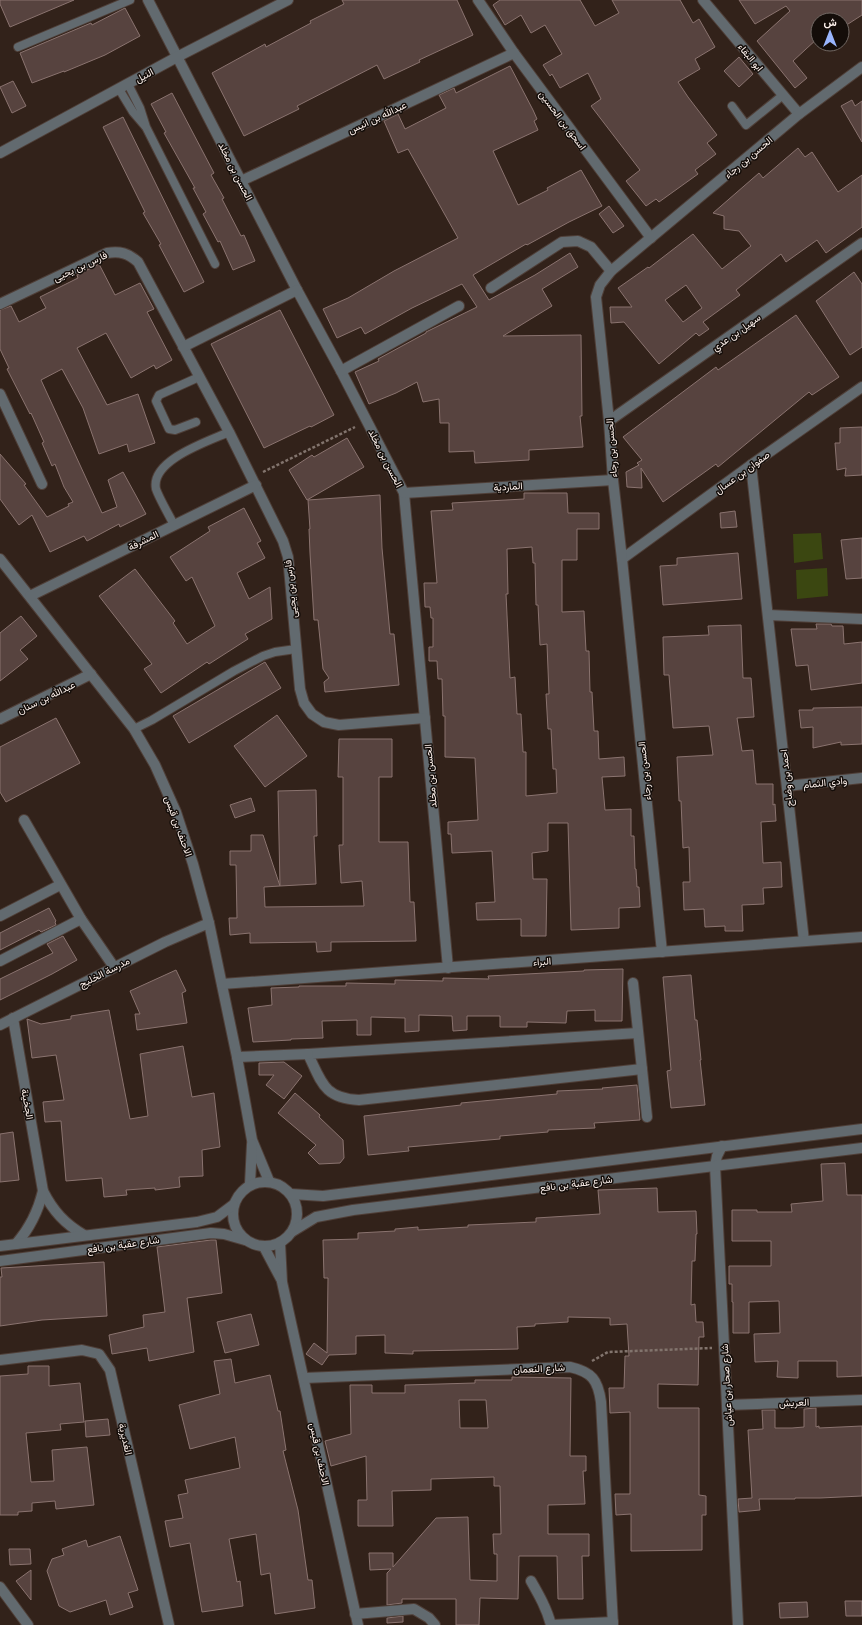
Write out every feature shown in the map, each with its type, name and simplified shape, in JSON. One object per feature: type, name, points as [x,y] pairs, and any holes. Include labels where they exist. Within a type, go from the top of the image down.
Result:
[{"type":"street","name":"الحسن بن مخلد","points":[[148,0],[297,290],[404,493],[448,968]]},
{"type":"street","name":"النيل","points":[[0,153],[177,57],[288,0]]},
{"type":"street","name":"اسحق بن الحسين","points":[[478,0],[514,53],[651,238]]},
{"type":"street","name":"ابو البقاء","points":[[703,0],[799,114]]},
{"type":"street","name":"عبدالله بن انيس","points":[[241,181],[514,53]]},
{"type":"street","name":"الحسن بن رجاء","points":[[662,952],[613,480],[610,421],[596,297],[600,285],[611,271],[799,114],[862,67]]},
{"type":"street","points":[[491,288],[562,242],[578,241],[591,247],[611,271]]},
{"type":"street","name":"سهيل بن عدي","points":[[610,421],[862,244]]},
{"type":"street","name":"فارس بن يحيى","points":[[0,304],[107,253],[124,252],[138,262],[229,432],[283,541],[288,557],[300,689],[304,703],[312,714],[324,722],[339,725],[425,718]]},
{"type":"street","points":[[183,347],[297,290]]},
{"type":"street","points":[[341,371],[459,306]]},
{"type":"street","name":"صفوان بن عسال","points":[[622,559],[751,465],[862,387]]},
{"type":"street","points":[[0,394],[42,484]]},
{"type":"street","name":"احمد بن وضاح","points":[[751,465],[804,942]]},
{"type":"street","name":"الماردية","points":[[404,493],[613,480]]},
{"type":"street","name":"المشرفة","points":[[30,596],[174,525],[254,481]]},
{"type":"street","name":"الاحنف بن قيس","points":[[0,559],[134,729],[155,765],[176,812],[193,864],[209,923],[237,1057],[252,1140],[269,1181]]},
{"type":"street","points":[[768,615],[862,619]]},
{"type":"street","name":"عبدالله بن سنان","points":[[0,719],[91,674]]},
{"type":"street","name":"وادي الثمام","points":[[787,786],[862,778]]},
{"type":"street","points":[[24,820],[60,885],[114,967]]},
{"type":"street","points":[[0,916],[60,885]]},
{"type":"street","points":[[0,960],[81,919]]},
{"type":"street","name":"مدرسة الخليج","points":[[0,1025],[165,942],[209,923]]},
{"type":"street","name":"البراء","points":[[222,984],[862,937]]},
{"type":"street","points":[[633,983],[647,1117]]},
{"type":"street","name":"الجخينة","points":[[13,1018],[43,1191],[59,1217],[70,1227],[84,1235]]},
{"type":"street","points":[[237,1057],[308,1054],[638,1033]]},
{"type":"street","points":[[308,1054],[325,1088],[336,1096],[353,1100],[642,1069]]},
{"type":"street","name":"شارع عقبة بن نافع","points":[[291,1194],[323,1196],[862,1129]]},
{"type":"street","name":"الاحنف بن قيس","points":[[250,1184],[252,1140]]},
{"type":"street","name":"شارع صحار بن عياش","points":[[722,1146],[717,1156],[715,1166],[738,1625]]},
{"type":"street","name":"شارع عقبة بن نافع","points":[[293,1231],[316,1217],[353,1210],[862,1148]]},
{"type":"street","points":[[269,1181],[281,1186],[291,1194],[297,1206],[297,1219],[293,1231],[287,1238],[280,1243],[264,1247],[254,1245],[245,1240],[236,1230],[232,1218],[233,1205],[240,1193],[250,1184],[269,1181]]},
{"type":"street","name":"الجخينة","points":[[16,1244],[34,1220],[40,1206],[43,1191]]},
{"type":"street","name":"شارع عقبة بن نافع","points":[[0,1246],[197,1222],[217,1217],[233,1205]]},
{"type":"street","name":"شارع عقبة بن نافع","points":[[0,1261],[211,1233],[224,1234],[245,1240]]},
{"type":"street","name":"الاحنف بن قيس","points":[[280,1243],[282,1282],[358,1625]]},
{"type":"street","name":"الاحنف بن قيس","points":[[264,1247],[282,1282]]},
{"type":"street","name":"الغديرية","points":[[0,1360],[82,1350],[99,1354],[110,1370],[169,1625]]},
{"type":"street","name":"شارع النعمان","points":[[304,1378],[570,1367],[582,1369]]},
{"type":"street","points":[[531,1581],[541,1598],[552,1625],[613,1624],[601,1402],[599,1387],[591,1376],[582,1369]]},
{"type":"street","name":"العريش","points":[[727,1405],[862,1400]]},
{"type":"street","points":[[0,1587],[28,1625]]},
{"type":"street","points":[[355,1614],[414,1610],[429,1618],[435,1625]]},
{"type":"lane","points":[[18,47],[130,0]]},
{"type":"lane","points":[[128,84],[140,108],[146,127],[215,264]]},
{"type":"lane","points":[[119,89],[133,112],[146,127]]},
{"type":"lane","points":[[732,106],[746,125],[783,95]]},
{"type":"lane","points":[[196,422],[175,430],[169,429],[156,401],[159,395],[199,377]]},
{"type":"lane","points":[[174,525],[156,488],[158,475],[168,463],[183,452],[229,432]]},
{"type":"lane","points":[[134,729],[263,656],[275,652],[296,649]]},
{"type":"path","points":[[254,481],[367,421]]},
{"type":"path","points":[[582,1369],[592,1361],[608,1352],[724,1348]]},
{"type":"green space","points":[[821,533],[823,559],[794,563],[793,534]]},
{"type":"green space","points":[[827,568],[828,596],[797,599],[796,570]]},
{"type":"building","points":[[0,0],[74,0],[10,27],[0,4]]},
{"type":"building","points":[[342,0],[457,0],[473,35],[419,60],[420,62],[384,79],[377,65],[297,106],[299,109],[244,136],[212,73],[265,44],[266,47],[311,23],[310,21],[344,4]]},
{"type":"building","points":[[500,0],[580,0],[595,26],[619,13],[612,0],[680,0],[693,23],[699,19],[715,47],[695,59],[700,69],[678,82],[717,135],[707,143],[716,154],[695,170],[698,174],[659,202],[656,199],[646,206],[626,181],[640,170],[591,106],[601,99],[588,73],[560,88],[552,74],[550,76],[543,65],[562,54],[545,25],[531,33],[521,15],[505,25],[493,5]]},
{"type":"building","points":[[739,0],[862,0],[862,15],[850,23],[850,12],[810,12],[810,45],[793,61],[807,78],[795,88],[757,41],[790,11],[786,6],[755,24]]},
{"type":"building","points":[[125,8],[140,36],[105,55],[32,83],[20,53],[91,23],[92,25]]},
{"type":"building","points":[[739,57],[753,74],[739,87],[724,71]]},
{"type":"building","points":[[510,66],[537,119],[534,121],[538,130],[493,151],[518,205],[548,190],[547,188],[581,170],[602,206],[527,245],[526,244],[473,275],[489,300],[535,275],[570,253],[578,267],[542,289],[552,306],[503,336],[581,335],[582,416],[580,416],[583,447],[529,450],[529,460],[475,463],[474,451],[449,452],[449,423],[440,423],[439,399],[423,402],[417,382],[396,393],[369,404],[355,372],[379,361],[378,359],[426,332],[477,307],[462,284],[412,308],[365,334],[361,327],[337,338],[323,309],[348,298],[394,271],[458,238],[408,149],[398,153],[384,121],[398,114],[405,129],[446,108],[439,95],[454,88],[456,93]]},
{"type":"building","points":[[13,81],[26,106],[12,113],[0,87]]},
{"type":"building","points":[[172,93],[214,173],[211,175],[224,198],[222,199],[241,236],[244,235],[255,261],[233,270],[220,241],[218,242],[203,214],[206,212],[193,188],[195,188],[164,133],[166,132],[151,104]]},
{"type":"building","points":[[852,100],[855,106],[862,101],[862,142],[841,106]]},
{"type":"building","points":[[123,117],[204,282],[184,292],[159,245],[161,244],[143,213],[145,212],[103,127]]},
{"type":"building","points":[[798,148],[805,157],[812,152],[838,192],[862,175],[862,227],[826,253],[817,240],[786,262],[781,254],[736,290],[740,295],[703,322],[709,329],[699,336],[696,333],[659,364],[624,322],[611,323],[610,307],[632,307],[618,288],[648,267],[649,268],[693,234],[722,269],[751,246],[739,231],[724,229],[724,216],[713,213],[759,173],[763,178]],"holes":[[[686,285],[702,308],[683,322],[665,300]]]},
{"type":"building","points":[[609,206],[624,226],[613,233],[599,214]]},
{"type":"building","points":[[99,264],[115,295],[140,283],[154,309],[147,312],[172,360],[156,369],[154,365],[131,378],[106,333],[77,348],[107,405],[138,394],[155,443],[129,452],[127,444],[99,454],[83,408],[62,369],[41,380],[102,513],[117,507],[108,480],[123,472],[146,514],[120,527],[119,524],[87,541],[84,536],[50,552],[32,515],[19,525],[0,499],[0,454],[26,484],[24,485],[47,517],[69,506],[68,504],[73,502],[64,487],[55,464],[52,466],[42,443],[44,442],[31,413],[30,414],[7,369],[9,368],[0,349],[0,310],[11,306],[19,322],[46,308],[40,297],[78,278],[77,275]]},
{"type":"building","points":[[854,272],[862,284],[862,347],[850,355],[816,301]]},
{"type":"building","points":[[280,310],[334,415],[264,448],[211,344]]},
{"type":"building","points":[[796,315],[839,377],[812,395],[809,392],[718,467],[716,464],[663,502],[641,468],[642,488],[627,487],[626,472],[639,465],[637,463],[642,460],[623,437],[716,367],[718,370]]},
{"type":"building","points":[[862,427],[862,475],[845,476],[846,468],[837,470],[835,443],[840,443],[840,428]]},
{"type":"building","points":[[347,438],[364,467],[307,500],[289,470],[312,455],[314,457]]},
{"type":"building","points":[[524,493],[567,493],[568,513],[599,513],[599,529],[577,529],[577,560],[562,560],[562,612],[584,611],[586,651],[589,651],[590,692],[592,692],[594,731],[598,731],[599,759],[624,757],[625,776],[602,777],[605,810],[631,809],[631,836],[634,836],[635,869],[637,887],[639,887],[640,907],[619,908],[619,928],[571,930],[568,823],[548,823],[548,851],[532,853],[533,879],[547,879],[546,936],[521,936],[521,919],[477,920],[476,903],[495,902],[492,851],[452,853],[451,834],[448,834],[448,822],[478,820],[475,758],[445,757],[445,716],[443,716],[442,679],[438,679],[437,661],[429,661],[429,647],[433,647],[433,618],[431,618],[430,607],[425,607],[424,583],[437,583],[431,511],[453,510],[452,503],[524,499]],"holes":[[[532,547],[533,563],[535,563],[536,605],[538,605],[540,645],[547,644],[549,694],[546,694],[548,729],[551,729],[553,769],[556,769],[557,793],[526,796],[526,752],[523,752],[521,714],[517,714],[515,677],[510,678],[506,594],[508,594],[507,549]]]},
{"type":"building","points":[[380,495],[382,548],[390,634],[394,634],[399,685],[325,692],[324,682],[329,678],[323,669],[318,620],[314,620],[308,500]]},
{"type":"building","points":[[244,508],[261,541],[257,543],[265,558],[237,573],[249,599],[270,587],[272,619],[245,634],[248,639],[209,664],[207,662],[161,693],[144,669],[152,664],[99,596],[135,569],[175,621],[173,623],[187,644],[215,626],[192,577],[186,581],[170,557],[210,531],[208,527]]},
{"type":"building","points":[[735,511],[737,527],[721,528],[720,513]]},
{"type":"building","points":[[862,538],[862,578],[846,579],[841,540]]},
{"type":"building","points":[[738,553],[742,599],[663,605],[660,566],[677,565],[677,558]]},
{"type":"building","points":[[21,616],[37,636],[20,650],[28,659],[0,681],[0,633]]},
{"type":"building","points":[[816,624],[843,626],[844,644],[862,642],[862,683],[811,690],[808,665],[796,666],[791,629],[817,629]]},
{"type":"building","points":[[741,625],[743,678],[751,678],[754,717],[737,718],[742,751],[753,750],[756,784],[773,784],[773,805],[775,804],[776,821],[761,822],[763,863],[781,862],[782,887],[763,888],[764,904],[742,905],[743,931],[725,931],[725,926],[705,927],[704,909],[684,910],[683,882],[690,882],[689,847],[683,848],[677,757],[713,755],[709,726],[673,728],[669,675],[664,675],[663,637],[709,635],[708,626]]},
{"type":"building","points":[[265,662],[281,688],[189,743],[173,716]]},
{"type":"building","points":[[862,707],[862,744],[841,745],[841,742],[813,748],[813,727],[801,728],[799,710],[813,710],[813,708]]},
{"type":"building","points":[[277,715],[307,756],[265,787],[234,746]]},
{"type":"building","points":[[56,718],[80,763],[6,802],[0,792],[0,747]]},
{"type":"building","points":[[339,739],[392,739],[392,777],[379,777],[379,842],[408,842],[410,902],[414,902],[416,941],[331,942],[331,951],[317,952],[316,942],[250,943],[250,933],[230,935],[229,918],[237,918],[236,865],[230,865],[230,851],[251,851],[251,835],[263,835],[280,886],[264,887],[265,907],[364,906],[362,881],[341,883],[339,845],[343,845],[343,777],[338,777]]},
{"type":"building","points":[[316,790],[317,836],[314,836],[316,884],[280,886],[278,791]]},
{"type":"building","points":[[251,798],[255,811],[235,818],[230,805]]},
{"type":"building","points":[[49,908],[56,921],[56,925],[41,932],[39,930],[0,950],[0,933]]},
{"type":"building","points":[[63,936],[77,960],[0,1000],[0,979],[53,953],[47,944]]},
{"type":"building","points":[[623,969],[622,1021],[595,1021],[595,1010],[567,1011],[566,1023],[527,1022],[527,1027],[500,1027],[500,1016],[467,1016],[467,1030],[453,1031],[452,1016],[419,1015],[419,1031],[405,1032],[405,1018],[371,1017],[371,1035],[357,1035],[357,1020],[322,1021],[323,1038],[253,1042],[248,1008],[272,1005],[271,988],[299,986],[346,986],[346,983],[395,984],[395,980],[443,981],[443,978],[489,979],[488,976]]},
{"type":"building","points":[[176,970],[186,991],[182,993],[187,1023],[137,1030],[135,1014],[140,1014],[130,991]]},
{"type":"building","points":[[691,975],[705,1105],[671,1108],[667,1071],[671,1070],[663,977]]},
{"type":"building","points":[[109,1010],[130,1119],[148,1116],[140,1054],[183,1046],[192,1097],[214,1093],[220,1147],[202,1150],[203,1176],[179,1177],[180,1187],[155,1190],[155,1188],[126,1190],[127,1195],[104,1197],[102,1178],[66,1181],[61,1121],[45,1122],[43,1102],[64,1100],[56,1055],[32,1058],[27,1019],[41,1024],[71,1019],[71,1016]]},
{"type":"building","points":[[284,1062],[302,1076],[284,1099],[266,1085],[274,1075],[259,1075],[259,1063]]},
{"type":"building","points":[[637,1085],[640,1120],[594,1123],[595,1128],[548,1130],[548,1132],[500,1136],[500,1139],[408,1147],[409,1151],[368,1155],[364,1116],[461,1105],[461,1103],[557,1094],[557,1091],[603,1089],[602,1088]]},
{"type":"building","points":[[295,1093],[320,1115],[319,1117],[343,1140],[344,1158],[340,1163],[319,1164],[308,1153],[316,1145],[278,1113]]},
{"type":"building","points":[[13,1132],[19,1180],[0,1182],[0,1134]]},
{"type":"building","points":[[845,1163],[847,1195],[862,1195],[862,1376],[837,1377],[837,1361],[798,1361],[798,1378],[777,1377],[778,1361],[755,1362],[754,1334],[780,1333],[779,1301],[749,1302],[749,1333],[733,1333],[732,1284],[729,1284],[729,1266],[771,1266],[771,1241],[732,1241],[732,1210],[792,1212],[791,1204],[823,1201],[821,1164]]},
{"type":"building","points":[[657,1188],[658,1212],[696,1211],[697,1234],[695,1261],[692,1261],[691,1305],[695,1304],[696,1322],[703,1322],[704,1337],[699,1337],[698,1385],[658,1384],[658,1408],[699,1408],[699,1495],[706,1496],[706,1515],[702,1515],[702,1550],[631,1551],[631,1514],[616,1515],[615,1494],[630,1494],[630,1412],[610,1413],[609,1388],[624,1388],[625,1356],[629,1356],[627,1324],[610,1325],[610,1318],[568,1317],[568,1322],[535,1324],[535,1326],[517,1327],[518,1349],[413,1351],[413,1354],[385,1353],[385,1335],[356,1336],[356,1354],[329,1355],[322,1365],[306,1354],[314,1343],[327,1353],[328,1278],[324,1278],[323,1240],[358,1239],[358,1233],[395,1231],[395,1229],[418,1227],[418,1230],[468,1227],[468,1225],[536,1222],[536,1218],[600,1214],[598,1190]]},
{"type":"building","points":[[216,1240],[222,1293],[187,1298],[194,1352],[149,1361],[147,1348],[112,1354],[109,1335],[144,1327],[143,1315],[165,1312],[157,1247]]},
{"type":"building","points":[[104,1262],[107,1316],[42,1320],[0,1326],[1,1268]]},
{"type":"building","points":[[251,1314],[259,1345],[225,1353],[217,1322]]},
{"type":"building","points":[[231,1359],[235,1383],[270,1375],[278,1411],[280,1411],[286,1450],[283,1451],[298,1510],[308,1580],[312,1580],[315,1608],[275,1614],[270,1573],[261,1575],[256,1534],[229,1539],[237,1582],[240,1581],[243,1606],[202,1612],[190,1543],[170,1547],[165,1521],[183,1518],[178,1495],[188,1493],[185,1480],[240,1468],[235,1437],[190,1449],[179,1405],[220,1394],[214,1361]]},
{"type":"building","points":[[28,1366],[49,1366],[49,1386],[80,1383],[84,1422],[60,1424],[61,1430],[26,1433],[31,1482],[54,1481],[52,1450],[87,1447],[94,1505],[56,1509],[55,1501],[32,1503],[32,1511],[18,1512],[18,1515],[0,1515],[0,1376],[28,1374]]},
{"type":"building","points":[[512,1377],[571,1378],[570,1456],[586,1456],[586,1471],[583,1471],[585,1504],[548,1505],[548,1534],[589,1534],[589,1556],[582,1556],[583,1599],[558,1599],[557,1556],[519,1556],[518,1599],[480,1598],[479,1625],[456,1625],[456,1599],[402,1599],[402,1603],[387,1605],[387,1573],[391,1569],[370,1570],[369,1553],[393,1553],[393,1567],[436,1518],[468,1517],[470,1580],[497,1581],[497,1554],[494,1554],[493,1534],[501,1534],[500,1486],[494,1486],[494,1477],[431,1479],[431,1490],[392,1491],[393,1526],[358,1526],[358,1500],[367,1500],[366,1456],[331,1466],[325,1441],[351,1434],[350,1385],[372,1385],[372,1393],[405,1393],[405,1385],[475,1383],[475,1380],[512,1380]],"holes":[[[459,1400],[486,1400],[488,1428],[460,1428]]]},
{"type":"building","points":[[816,1408],[816,1427],[862,1426],[862,1496],[759,1499],[760,1510],[739,1512],[738,1499],[752,1498],[748,1430],[763,1429],[762,1410],[775,1410],[775,1428],[792,1428],[804,1427],[804,1409]]},
{"type":"building","points":[[108,1419],[110,1435],[86,1437],[85,1421]]},
{"type":"building","points":[[120,1536],[138,1590],[128,1593],[133,1607],[110,1615],[106,1600],[70,1612],[59,1606],[47,1571],[52,1559],[64,1555],[62,1549],[86,1540],[88,1547]]},
{"type":"building","points":[[9,1549],[30,1549],[31,1564],[10,1565]]},
{"type":"building","points":[[31,1570],[31,1600],[16,1581]]},
{"type":"building","points":[[845,1601],[862,1601],[862,1616],[846,1616]]},
{"type":"building","points":[[807,1602],[808,1617],[780,1618],[779,1603]]},
{"type":"building","points":[[403,1616],[403,1622],[387,1623],[387,1618]]}]
